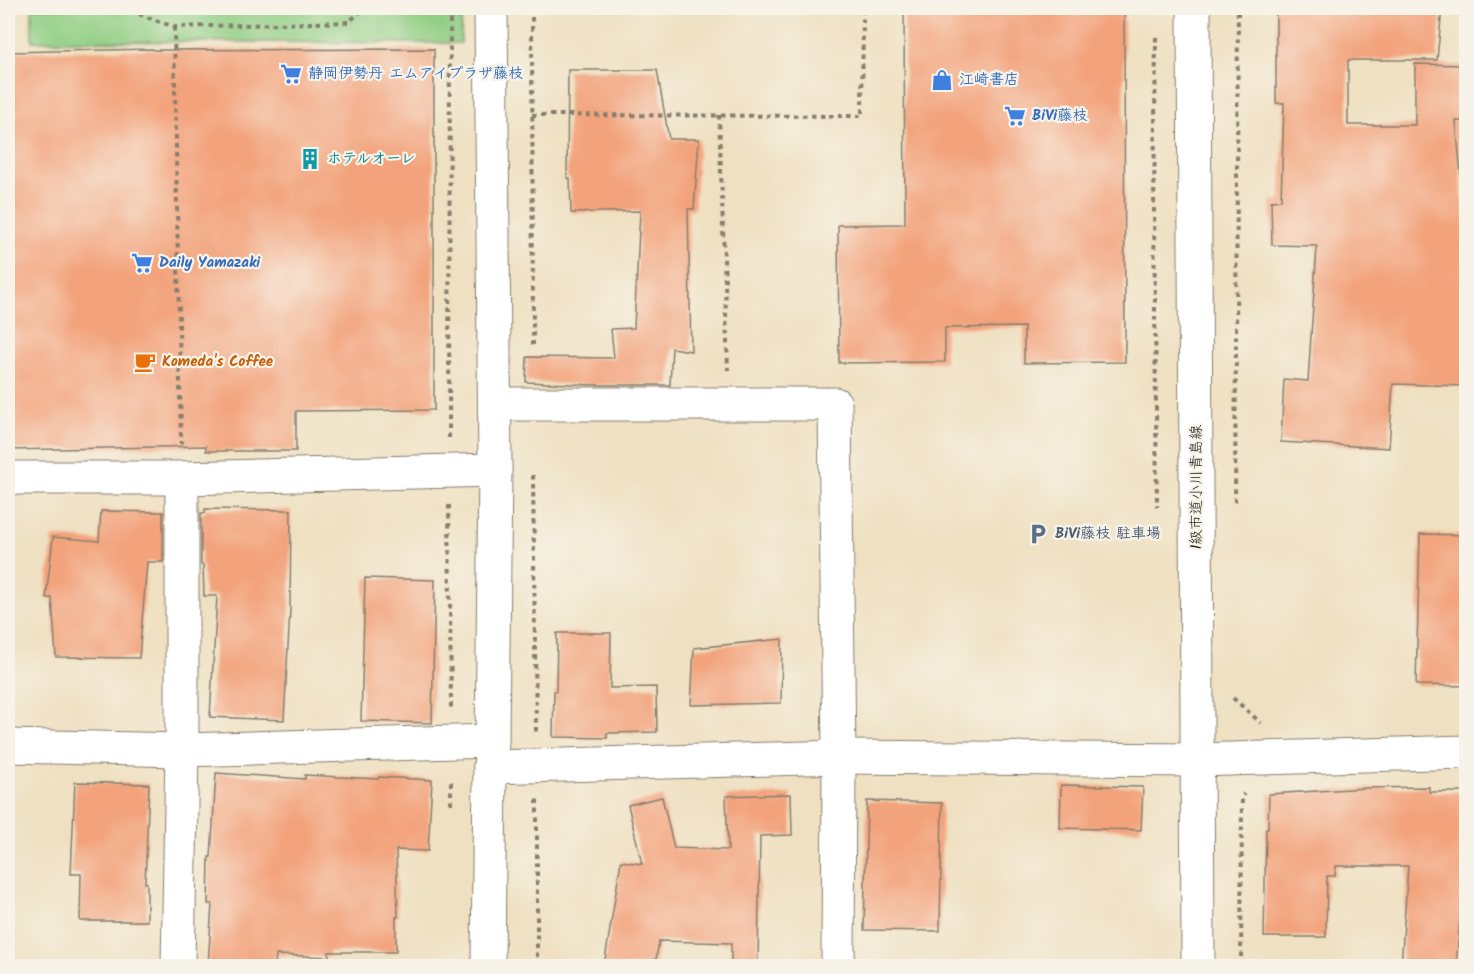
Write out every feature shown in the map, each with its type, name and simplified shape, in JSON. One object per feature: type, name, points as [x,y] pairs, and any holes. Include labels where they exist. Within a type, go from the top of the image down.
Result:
[{"type":"street","points":[[488,966],[495,470],[491,8]]},
{"type":"street","name":"1級市道小川青島線","points":[[1194,8],[1198,966]]},
{"type":"street","points":[[495,404],[834,404],[839,757],[838,966]]},
{"type":"street","points":[[8,478],[182,478],[495,470]]},
{"type":"street","points":[[178,966],[182,750],[182,478]]},
{"type":"street","points":[[8,746],[182,750],[451,742],[537,765],[839,757],[1198,760],[1467,752]]},
{"type":"path","points":[[122,8],[174,27],[349,22],[364,8]]},
{"type":"path","points":[[450,8],[451,742]]},
{"type":"path","points":[[532,8],[532,346]]},
{"type":"path","points":[[532,115],[862,116],[863,8]]},
{"type":"path","points":[[1235,508],[1238,8]]},
{"type":"path","points":[[174,27],[182,478]]},
{"type":"path","points":[[1156,31],[1154,208],[1158,508]]},
{"type":"path","points":[[719,116],[729,403]]},
{"type":"path","points":[[533,474],[537,966]]},
{"type":"path","points":[[1233,687],[1233,699],[1263,724]]},
{"type":"path","points":[[1241,966],[1242,796],[1248,790]]},
{"type":"green space","points":[[32,8],[462,8],[461,43],[32,41]]},
{"type":"building","name":"BiVi藤枝","points":[[904,8],[1124,8],[1125,362],[1024,363],[1024,327],[945,328],[945,362],[839,363],[838,225],[905,224]]},
{"type":"building","points":[[1276,8],[1442,8],[1437,60],[1348,60],[1348,125],[1415,125],[1415,64],[1467,65],[1467,121],[1456,121],[1467,242],[1467,386],[1393,384],[1389,448],[1281,442],[1284,379],[1308,381],[1317,246],[1272,245],[1271,201],[1281,200],[1284,103],[1276,103]]},
{"type":"building","points":[[153,49],[434,49],[434,410],[296,411],[296,451],[206,451],[206,446],[8,450],[8,52]]},
{"type":"building","points":[[568,70],[657,70],[669,139],[699,139],[694,209],[688,209],[691,351],[672,348],[670,385],[526,382],[527,357],[614,358],[611,329],[634,328],[640,211],[571,213],[570,178],[567,178]]},
{"type":"building","points":[[205,509],[291,510],[290,610],[284,720],[210,717],[217,596],[204,596],[203,565],[201,565],[201,513],[205,513]]},
{"type":"building","points":[[101,511],[163,512],[163,562],[147,562],[139,658],[56,657],[52,598],[46,598],[53,537],[99,541]]},
{"type":"building","points":[[1420,534],[1467,535],[1467,686],[1416,685]]},
{"type":"building","points":[[365,578],[435,580],[432,723],[361,721]]},
{"type":"building","points":[[557,633],[611,633],[610,688],[656,687],[657,732],[607,733],[607,738],[553,737]]},
{"type":"building","points":[[782,639],[781,703],[691,705],[694,648]]},
{"type":"building","points":[[216,773],[305,779],[305,775],[432,780],[428,851],[396,850],[398,917],[396,917],[396,952],[329,952],[329,957],[276,955],[275,966],[208,966],[212,904],[208,904],[209,857],[211,857]]},
{"type":"building","points":[[75,782],[149,784],[145,883],[147,883],[147,921],[80,921],[81,874],[71,874]]},
{"type":"building","points":[[1061,785],[1143,787],[1141,830],[1060,828]]},
{"type":"building","points":[[1429,787],[1429,792],[1467,792],[1467,902],[1461,904],[1456,966],[1401,966],[1408,866],[1336,866],[1335,876],[1327,876],[1326,937],[1264,937],[1269,794]]},
{"type":"building","points":[[791,794],[792,835],[760,836],[758,966],[731,966],[731,943],[659,941],[655,966],[604,966],[621,861],[642,864],[628,805],[662,797],[674,848],[728,850],[726,796]]},
{"type":"building","points":[[867,801],[942,803],[940,931],[864,930]]},
{"type":"place","name":"静岡伊勢丹 エムアイプラザ藤枝","points":[[291,74]]},
{"type":"place","name":"江崎書店","points":[[942,80]]},
{"type":"place","name":"BiVi藤枝","points":[[1015,116]]},
{"type":"place","name":"ホテルオーレ","points":[[310,159]]},
{"type":"place","name":"Daily Yamazaki","points":[[142,263]]},
{"type":"place","name":"Komeda's Coffee","points":[[145,362]]},
{"type":"place","name":"BiVi藤枝 駐車場","points":[[1038,534]]}]
